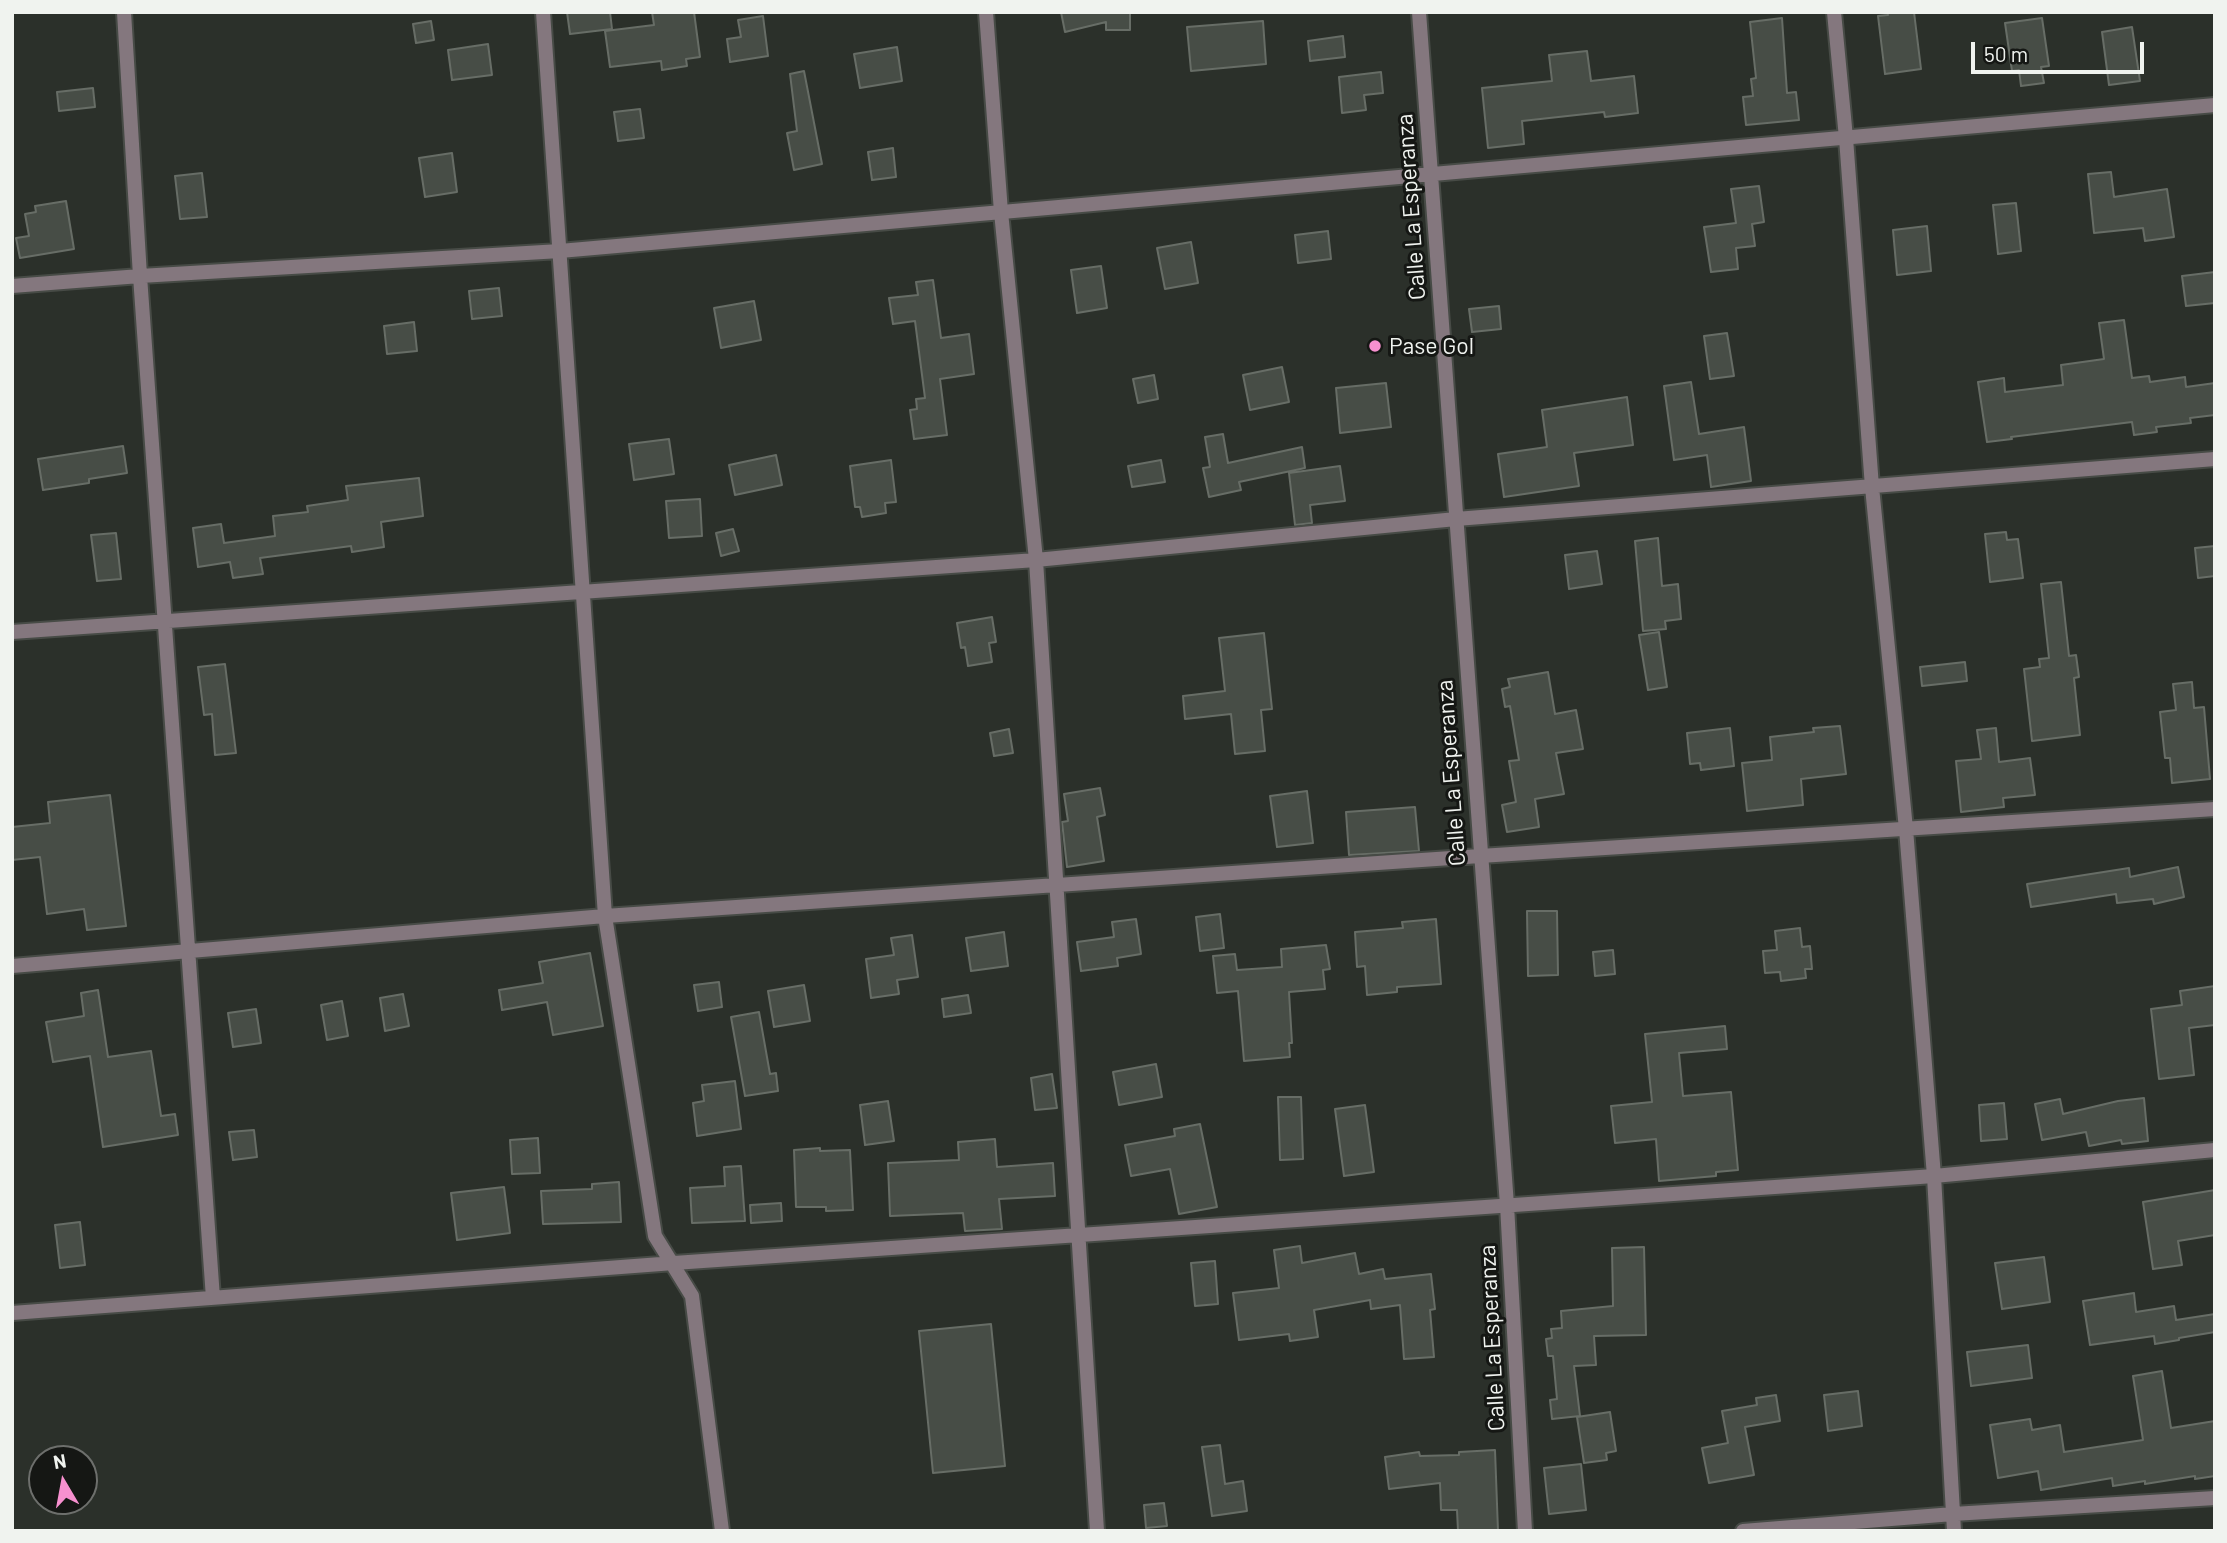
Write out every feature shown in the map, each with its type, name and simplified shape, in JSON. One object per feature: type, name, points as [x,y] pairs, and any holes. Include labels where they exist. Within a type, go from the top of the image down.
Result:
[{"type":"street","points":[[124,12],[212,1298]]},
{"type":"street","points":[[543,12],[605,916],[656,1236],[692,1296],[722,1531]]},
{"type":"street","points":[[986,12],[1001,212],[1036,560],[1097,1531]]},
{"type":"street","name":"Calle La Esperanza","points":[[1419,12],[1507,1205],[1525,1531]]},
{"type":"street","points":[[1834,12],[1872,487],[1906,829],[1934,1176],[1954,1531]]},
{"type":"street","points":[[12,286],[560,251],[2215,105]]},
{"type":"street","points":[[12,632],[1036,560],[1456,519],[2215,459]]},
{"type":"street","points":[[12,966],[605,916],[2215,809]]},
{"type":"street","points":[[12,1313],[1934,1176],[2215,1150]]},
{"type":"street","points":[[1743,1531],[1953,1514],[2215,1498]]},
{"type":"building","points":[[567,12],[610,12],[612,29],[570,34]]},
{"type":"building","points":[[652,12],[694,12],[700,57],[686,59],[687,66],[662,70],[661,61],[610,67],[605,31],[654,25]]},
{"type":"building","points":[[1061,12],[1130,12],[1130,30],[1106,30],[1106,22],[1065,32]]},
{"type":"building","points":[[1887,12],[1914,12],[1921,69],[1885,74],[1878,16],[1888,15]]},
{"type":"building","points":[[763,16],[768,56],[730,62],[727,39],[741,37],[738,20]]},
{"type":"building","points":[[1782,18],[1787,93],[1796,92],[1799,120],[1746,125],[1743,97],[1753,96],[1751,79],[1756,78],[1750,22]]},
{"type":"building","points":[[2042,18],[2049,66],[2041,67],[2044,83],[2021,86],[2019,70],[2012,71],[2005,23]]},
{"type":"building","points":[[431,21],[434,40],[416,43],[413,24]]},
{"type":"building","points":[[1263,21],[1266,64],[1191,71],[1187,27]]},
{"type":"building","points":[[2132,27],[2140,81],[2109,85],[2102,32]]},
{"type":"building","points":[[1343,36],[1345,57],[1310,61],[1308,41]]},
{"type":"building","points":[[488,44],[492,75],[452,80],[448,50]]},
{"type":"building","points":[[897,47],[902,81],[860,88],[854,54]]},
{"type":"building","points":[[1587,51],[1591,81],[1634,76],[1638,113],[1605,117],[1604,112],[1522,121],[1524,144],[1488,148],[1482,88],[1552,81],[1549,55]]},
{"type":"building","points":[[804,71],[822,164],[794,170],[787,133],[797,131],[790,74]]},
{"type":"building","points":[[1381,72],[1383,93],[1364,95],[1366,110],[1342,113],[1339,77]]},
{"type":"building","points":[[93,88],[95,107],[59,111],[57,92]]},
{"type":"building","points":[[640,109],[644,138],[618,141],[614,112]]},
{"type":"building","points":[[893,148],[896,177],[872,180],[868,152]]},
{"type":"building","points":[[452,153],[457,192],[425,197],[419,158]]},
{"type":"building","points":[[2111,172],[2114,197],[2167,189],[2174,237],[2145,241],[2143,228],[2094,233],[2088,174]]},
{"type":"building","points":[[202,173],[207,217],[180,219],[175,176]]},
{"type":"building","points":[[1759,186],[1764,222],[1752,224],[1755,246],[1736,248],[1738,269],[1711,272],[1704,227],[1736,223],[1731,189]]},
{"type":"building","points":[[66,201],[74,249],[20,258],[16,238],[29,236],[25,214],[36,212],[35,206]]},
{"type":"building","points":[[2016,203],[2021,251],[1998,254],[1993,205]]},
{"type":"building","points":[[1927,226],[1931,271],[1897,275],[1893,230]]},
{"type":"building","points":[[1328,231],[1331,259],[1298,263],[1295,235]]},
{"type":"building","points":[[1191,242],[1198,283],[1165,289],[1157,248]]},
{"type":"building","points":[[1101,266],[1107,308],[1077,313],[1071,270]]},
{"type":"building","points":[[2215,272],[2215,303],[2186,306],[2182,276]]},
{"type":"building","points":[[933,280],[941,338],[969,334],[974,374],[940,379],[947,435],[914,439],[910,410],[917,409],[916,399],[925,398],[915,321],[893,324],[889,298],[918,295],[916,282]]},
{"type":"building","points":[[499,288],[502,316],[472,319],[469,291]]},
{"type":"building","points":[[754,301],[761,340],[721,348],[714,308]]},
{"type":"building","points":[[1499,306],[1501,329],[1472,332],[1469,309]]},
{"type":"building","points":[[2124,320],[2132,378],[2149,376],[2150,382],[2185,377],[2186,387],[2215,383],[2215,415],[2190,418],[2191,423],[2156,427],[2157,432],[2134,435],[2132,422],[1987,442],[1978,382],[2004,378],[2005,392],[2063,385],[2061,365],[2104,359],[2099,323]]},
{"type":"building","points":[[414,322],[417,351],[387,354],[384,326]]},
{"type":"building","points":[[1727,333],[1734,376],[1710,379],[1704,336]]},
{"type":"building","points":[[1282,367],[1289,402],[1250,410],[1243,375]]},
{"type":"building","points":[[1154,375],[1158,399],[1138,403],[1133,379]]},
{"type":"building","points":[[1691,382],[1699,434],[1744,427],[1751,481],[1711,487],[1707,455],[1674,460],[1664,386]]},
{"type":"building","points":[[1386,383],[1391,427],[1340,433],[1336,388]]},
{"type":"building","points":[[1627,397],[1633,445],[1574,453],[1579,486],[1504,497],[1498,454],[1547,447],[1542,410]]},
{"type":"building","points":[[1223,434],[1228,463],[1302,447],[1305,468],[1239,482],[1241,490],[1209,497],[1203,468],[1210,467],[1205,437]]},
{"type":"building","points":[[669,439],[674,474],[634,480],[629,444]]},
{"type":"building","points":[[123,446],[127,473],[89,479],[89,483],[43,490],[38,459]]},
{"type":"building","points":[[776,455],[782,485],[735,495],[729,465]]},
{"type":"building","points":[[891,460],[896,502],[885,503],[886,513],[862,517],[860,507],[855,507],[850,466]]},
{"type":"building","points":[[1161,460],[1165,482],[1132,487],[1128,466]]},
{"type":"building","points":[[1340,466],[1345,501],[1310,505],[1312,523],[1295,525],[1289,473]]},
{"type":"building","points":[[419,478],[423,516],[381,522],[384,547],[352,552],[351,546],[260,558],[263,574],[233,578],[230,562],[198,567],[193,528],[221,524],[224,543],[275,536],[273,516],[308,512],[307,506],[348,500],[346,486]]},
{"type":"building","points":[[700,499],[702,536],[669,538],[666,501]]},
{"type":"building","points":[[733,529],[739,551],[721,556],[716,533]]},
{"type":"building","points":[[2006,532],[2007,540],[2018,539],[2023,578],[1990,582],[1985,534]]},
{"type":"building","points":[[116,533],[121,579],[97,581],[91,535]]},
{"type":"building","points":[[1658,538],[1662,586],[1678,584],[1681,619],[1665,621],[1666,629],[1643,631],[1635,541]]},
{"type":"building","points":[[2215,546],[2215,576],[2198,578],[2195,548]]},
{"type":"building","points":[[1597,551],[1602,584],[1569,589],[1565,555]]},
{"type":"building","points":[[2061,582],[2069,656],[2076,655],[2079,677],[2074,678],[2080,735],[2032,741],[2024,669],[2040,667],[2039,659],[2049,658],[2041,584]]},
{"type":"building","points":[[992,617],[996,642],[989,643],[992,662],[968,666],[965,647],[961,648],[957,623]]},
{"type":"building","points":[[1659,632],[1667,687],[1648,690],[1639,635]]},
{"type":"building","points":[[1264,633],[1272,709],[1261,710],[1265,751],[1235,754],[1231,714],[1185,719],[1183,696],[1225,691],[1219,638]]},
{"type":"building","points":[[1965,662],[1967,681],[1922,686],[1920,667]]},
{"type":"building","points":[[225,664],[236,753],[215,755],[212,714],[204,715],[198,667]]},
{"type":"building","points":[[1548,672],[1555,714],[1576,710],[1583,749],[1556,753],[1564,794],[1535,799],[1539,827],[1507,832],[1502,805],[1516,802],[1509,761],[1519,760],[1510,706],[1505,707],[1502,689],[1510,687],[1508,679]]},
{"type":"building","points":[[2192,682],[2194,708],[2204,707],[2210,779],[2172,783],[2170,758],[2165,758],[2160,712],[2176,710],[2173,684]]},
{"type":"building","points":[[1840,726],[1846,774],[1801,779],[1803,805],[1747,811],[1742,763],[1772,760],[1770,737],[1814,732],[1813,728]]},
{"type":"building","points":[[1730,728],[1734,766],[1701,770],[1700,763],[1690,764],[1687,733]]},
{"type":"building","points":[[1996,728],[1999,762],[2030,758],[2035,795],[2003,798],[2004,807],[1961,812],[1956,761],[1981,759],[1977,730]]},
{"type":"building","points":[[1009,729],[1013,753],[994,756],[990,733]]},
{"type":"building","points":[[1100,788],[1105,815],[1097,817],[1104,861],[1067,867],[1062,822],[1068,821],[1064,794]]},
{"type":"building","points":[[1307,791],[1313,843],[1277,847],[1270,796]]},
{"type":"building","points":[[110,795],[126,926],[87,930],[84,909],[47,914],[40,857],[12,860],[12,827],[50,823],[48,802]]},
{"type":"building","points":[[1415,807],[1419,851],[1349,855],[1346,812]]},
{"type":"building","points":[[2178,867],[2184,897],[2154,904],[2153,899],[2117,903],[2116,894],[2031,907],[2027,884],[2129,868],[2130,877]]},
{"type":"building","points":[[1527,911],[1557,911],[1558,975],[1528,976]]},
{"type":"building","points":[[1220,914],[1224,948],[1200,951],[1196,917]]},
{"type":"building","points":[[1136,919],[1141,954],[1117,958],[1118,966],[1081,971],[1077,942],[1114,937],[1112,922]]},
{"type":"building","points":[[1436,919],[1441,984],[1397,987],[1397,992],[1367,995],[1365,966],[1357,967],[1355,932],[1403,928],[1402,922]]},
{"type":"building","points":[[1800,928],[1802,947],[1810,946],[1812,969],[1805,969],[1806,978],[1781,981],[1780,972],[1765,973],[1763,951],[1777,950],[1775,931]]},
{"type":"building","points":[[1004,932],[1008,966],[971,971],[966,938]]},
{"type":"building","points":[[912,935],[918,977],[897,980],[899,994],[871,998],[866,959],[894,955],[891,938]]},
{"type":"building","points":[[1326,945],[1330,969],[1323,970],[1325,989],[1289,992],[1292,1043],[1289,1043],[1290,1057],[1244,1061],[1238,991],[1217,993],[1213,956],[1235,954],[1237,970],[1282,967],[1281,949]]},
{"type":"building","points":[[1613,950],[1615,974],[1595,976],[1593,952]]},
{"type":"building","points":[[590,953],[603,1026],[553,1035],[547,1002],[502,1010],[499,990],[543,983],[539,962]]},
{"type":"building","points":[[719,982],[722,1007],[698,1011],[694,985]]},
{"type":"building","points":[[804,985],[810,1021],[774,1027],[768,991]]},
{"type":"building","points":[[2215,986],[2215,1025],[2189,1028],[2194,1075],[2159,1079],[2151,1009],[2182,1005],[2180,991]]},
{"type":"building","points":[[98,990],[108,1057],[151,1051],[161,1116],[175,1114],[178,1135],[103,1147],[90,1056],[53,1062],[46,1022],[84,1016],[81,993]]},
{"type":"building","points":[[403,994],[409,1026],[385,1031],[380,998]]},
{"type":"building","points":[[968,995],[971,1013],[944,1017],[942,999]]},
{"type":"building","points":[[342,1001],[348,1036],[327,1040],[321,1005]]},
{"type":"building","points":[[256,1009],[261,1043],[233,1047],[228,1013]]},
{"type":"building","points":[[759,1012],[770,1074],[776,1073],[778,1091],[745,1096],[731,1017]]},
{"type":"building","points":[[1725,1026],[1727,1049],[1679,1053],[1683,1096],[1731,1092],[1738,1170],[1716,1172],[1716,1176],[1659,1181],[1656,1139],[1615,1143],[1611,1106],[1652,1102],[1645,1034]]},
{"type":"building","points":[[1156,1064],[1162,1097],[1119,1105],[1113,1072]]},
{"type":"building","points":[[1052,1074],[1057,1108],[1035,1110],[1031,1078]]},
{"type":"building","points":[[735,1081],[741,1129],[697,1136],[693,1103],[704,1101],[702,1085]]},
{"type":"building","points":[[1278,1097],[1301,1097],[1303,1159],[1280,1160]]},
{"type":"building","points":[[2144,1098],[2148,1141],[2122,1144],[2121,1140],[2089,1146],[2086,1132],[2042,1140],[2035,1104],[2060,1099],[2063,1114]]},
{"type":"building","points":[[888,1101],[894,1141],[865,1145],[860,1105]]},
{"type":"building","points":[[2004,1103],[2007,1139],[1981,1141],[1979,1105]]},
{"type":"building","points":[[1365,1105],[1374,1172],[1344,1176],[1335,1109]]},
{"type":"building","points":[[1200,1124],[1217,1207],[1179,1214],[1170,1169],[1131,1176],[1125,1145],[1175,1136],[1174,1129]]},
{"type":"building","points":[[254,1130],[257,1157],[233,1160],[229,1132]]},
{"type":"building","points":[[538,1138],[540,1173],[512,1174],[510,1140]]},
{"type":"building","points":[[995,1139],[997,1167],[1053,1163],[1055,1196],[999,1199],[1002,1229],[965,1231],[963,1213],[890,1216],[888,1163],[959,1160],[958,1142]]},
{"type":"building","points":[[820,1148],[820,1151],[850,1150],[853,1210],[826,1211],[826,1207],[796,1207],[794,1150]]},
{"type":"building","points":[[741,1166],[745,1221],[692,1223],[690,1188],[725,1186],[724,1167]]},
{"type":"building","points":[[619,1182],[621,1222],[543,1224],[541,1191],[592,1189],[592,1184]]},
{"type":"building","points":[[504,1187],[510,1233],[457,1240],[451,1193]]},
{"type":"building","points":[[2215,1190],[2215,1235],[2178,1241],[2182,1265],[2153,1269],[2143,1202]]},
{"type":"building","points":[[781,1203],[782,1221],[751,1223],[750,1205]]},
{"type":"building","points":[[80,1222],[85,1265],[60,1268],[55,1225]]},
{"type":"building","points":[[1300,1246],[1302,1263],[1355,1253],[1359,1274],[1383,1269],[1385,1279],[1431,1274],[1435,1309],[1430,1310],[1434,1357],[1404,1359],[1400,1305],[1371,1309],[1370,1300],[1314,1310],[1318,1337],[1290,1341],[1289,1334],[1239,1340],[1233,1293],[1279,1288],[1274,1250]]},
{"type":"building","points":[[1644,1247],[1646,1335],[1594,1336],[1596,1365],[1574,1366],[1580,1416],[1552,1419],[1550,1400],[1557,1399],[1553,1356],[1548,1356],[1546,1339],[1552,1338],[1551,1329],[1562,1328],[1561,1311],[1613,1306],[1612,1248]]},
{"type":"building","points":[[2044,1257],[2050,1302],[2002,1309],[1995,1263]]},
{"type":"building","points":[[1215,1261],[1218,1304],[1195,1306],[1191,1263]]},
{"type":"building","points":[[2134,1293],[2136,1312],[2174,1306],[2176,1320],[2215,1314],[2215,1332],[2155,1344],[2154,1336],[2090,1345],[2083,1301]]},
{"type":"building","points":[[991,1324],[1005,1466],[933,1473],[919,1331]]},
{"type":"building","points":[[2028,1345],[2032,1378],[1971,1386],[1967,1352]]},
{"type":"building","points":[[2162,1371],[2171,1428],[2215,1421],[2215,1476],[2113,1486],[2112,1478],[2041,1490],[2038,1471],[1998,1478],[1990,1425],[2030,1419],[2032,1430],[2060,1425],[2064,1452],[2143,1440],[2133,1376]]},
{"type":"building","points":[[1858,1391],[1862,1426],[1828,1431],[1824,1395]]},
{"type":"building","points":[[1776,1395],[1780,1421],[1745,1427],[1754,1475],[1709,1483],[1702,1448],[1728,1443],[1722,1411],[1757,1405],[1756,1398]]},
{"type":"building","points":[[1610,1412],[1616,1451],[1606,1453],[1607,1460],[1584,1463],[1577,1417]]},
{"type":"building","points":[[1220,1445],[1225,1484],[1243,1481],[1247,1511],[1212,1516],[1202,1447]]},
{"type":"building","points":[[1495,1450],[1498,1531],[1458,1531],[1457,1510],[1441,1510],[1440,1483],[1389,1489],[1385,1457],[1419,1452],[1420,1456],[1459,1455],[1459,1452]]},
{"type":"building","points":[[1581,1464],[1586,1510],[1549,1514],[1544,1468]]},
{"type":"building","points":[[1164,1503],[1167,1526],[1146,1528],[1144,1505]]},
{"type":"place","name":"Pase Gol","points":[[1375,346]]}]
